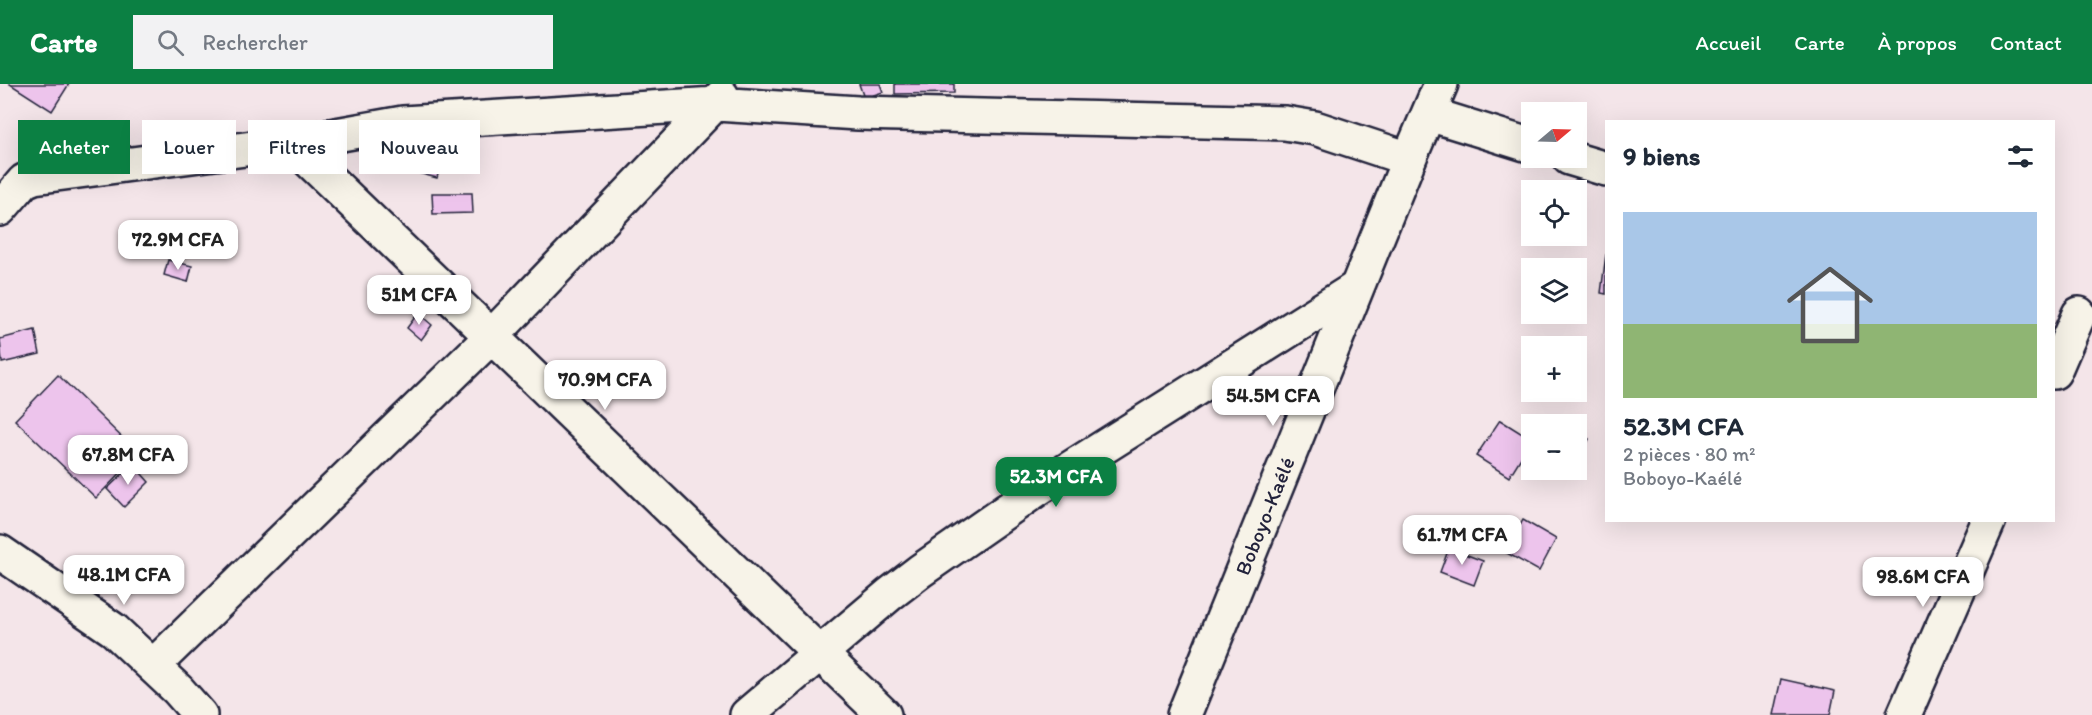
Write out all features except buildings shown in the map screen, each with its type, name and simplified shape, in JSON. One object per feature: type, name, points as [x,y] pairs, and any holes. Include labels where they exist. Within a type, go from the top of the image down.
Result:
[{"type":"street","name":"Boboyo-Kaélé","points":[[1184,715],[1408,159],[1442,84]]},
{"type":"street","points":[[153,666],[491,337],[724,94]]},
{"type":"street","points":[[347,133],[403,123],[724,94],[858,113],[1285,123],[1315,128],[1408,159]]},
{"type":"street","points":[[1429,114],[1521,143]]},
{"type":"street","points":[[0,209],[24,180],[34,177],[248,149]]},
{"type":"street","points":[[1587,163],[1605,169]]},
{"type":"street","points":[[323,174],[884,715]]},
{"type":"street","points":[[747,715],[890,594],[1039,488],[1356,288]]},
{"type":"street","points":[[2055,369],[2075,312]]},
{"type":"street","points":[[1904,715],[1988,522]]},
{"type":"street","points":[[0,552],[114,630],[153,666],[200,715]]}]
